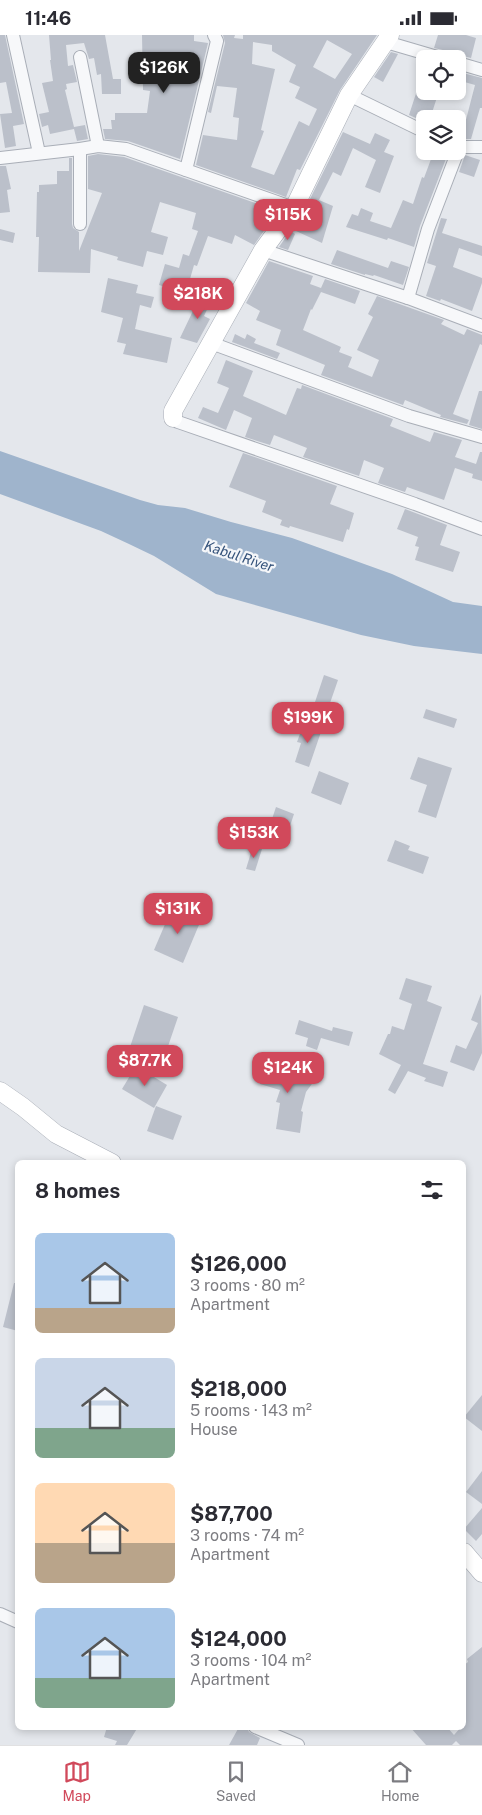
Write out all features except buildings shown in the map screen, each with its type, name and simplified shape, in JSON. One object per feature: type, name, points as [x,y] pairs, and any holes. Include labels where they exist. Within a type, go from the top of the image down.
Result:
[{"type":"street","points":[[13,35],[39,153]]},
{"type":"street","points":[[186,170],[217,41],[214,35]]},
{"type":"street","points":[[420,50],[388,38],[349,95],[294,208],[263,250],[173,411],[173,418],[178,422],[482,529]]},
{"type":"street","points":[[80,57],[98,146]]},
{"type":"street","points":[[466,65],[482,70]]},
{"type":"street","points":[[349,95],[416,128]]},
{"type":"street","points":[[0,158],[98,146],[126,149],[294,208]]},
{"type":"street","points":[[466,148],[482,147]]},
{"type":"street","points":[[80,149],[80,224]]},
{"type":"street","points":[[408,298],[428,229],[454,160]]},
{"type":"street","points":[[263,250],[408,298],[482,326]]},
{"type":"street","points":[[211,343],[409,416],[482,437]]},
{"type":"street","points":[[0,1091],[56,1134],[106,1160]]},
{"type":"street","points":[[466,1554],[482,1573]]},
{"type":"street","points":[[0,1614],[15,1620]]},
{"type":"street","points":[[262,1730],[298,1745]]},
{"type":"water","name":"Kabul River","points":[[0,451],[140,500],[158,505],[185,508],[292,538],[392,574],[453,602],[482,606],[482,654],[414,646],[361,635],[216,594],[154,556],[101,531],[0,494]]}]
